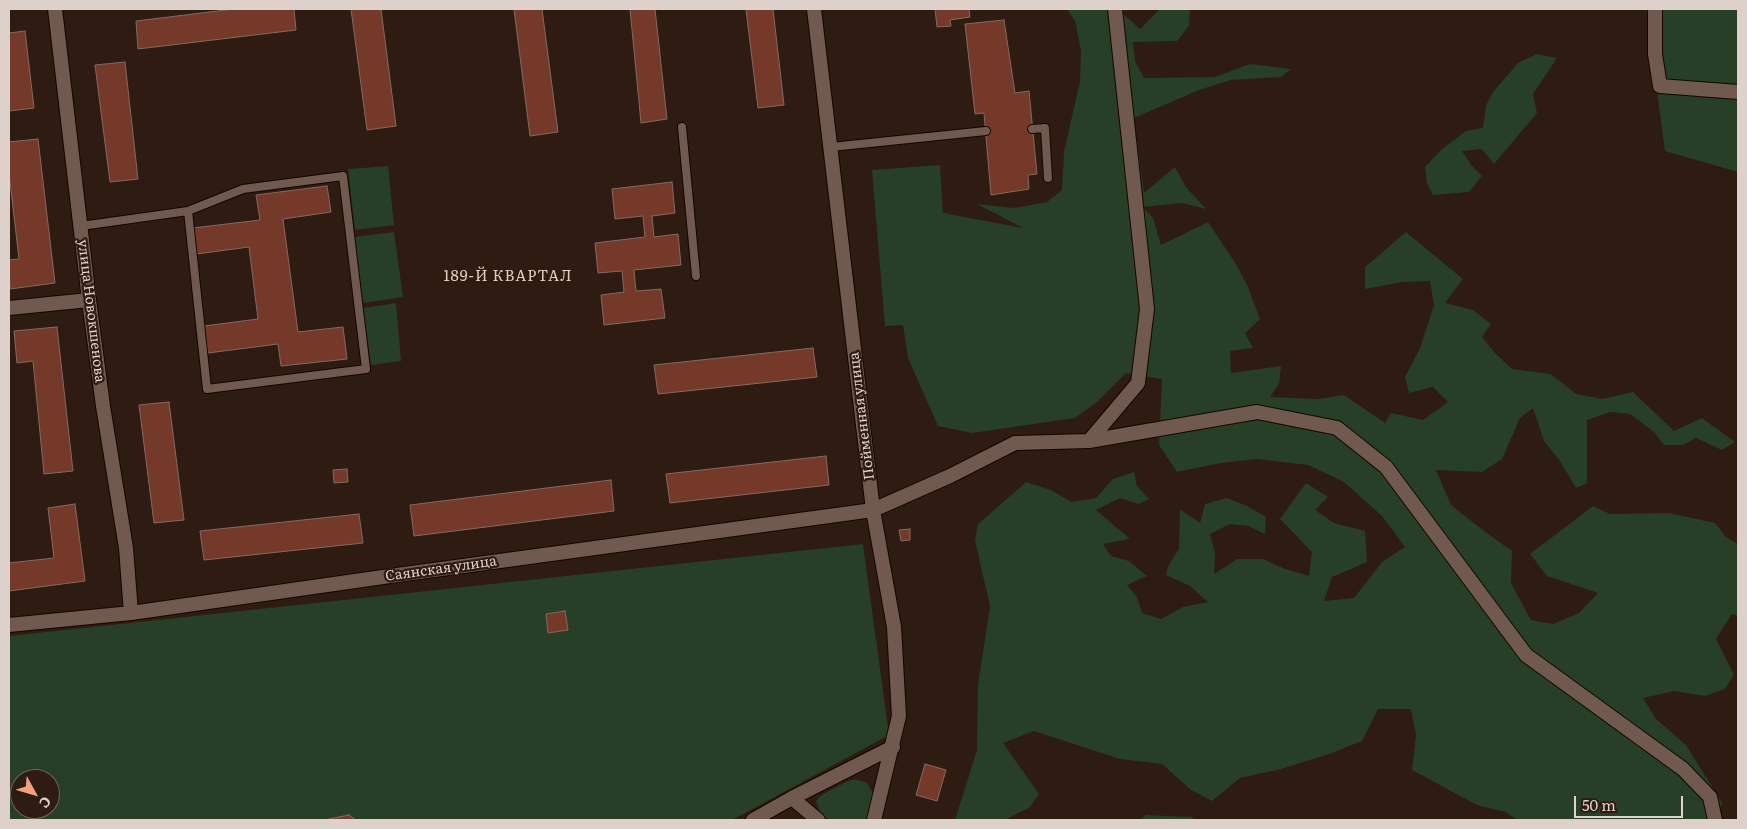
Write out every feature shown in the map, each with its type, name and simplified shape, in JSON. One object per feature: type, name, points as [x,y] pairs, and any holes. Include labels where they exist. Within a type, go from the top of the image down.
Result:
[{"type":"street","name":"улица Новокшенова","points":[[55,9],[89,300],[103,406],[126,548],[131,613]]},
{"type":"street","name":"Пойменная улица","points":[[814,9],[873,510],[894,627],[899,716],[874,820]]},
{"type":"street","points":[[1089,442],[1138,382],[1147,309],[1115,9]]},
{"type":"street","points":[[1654,9],[1655,54],[1660,86],[1738,92]]},
{"type":"street","points":[[9,308],[89,300]]},
{"type":"street","name":"Саянская улица","points":[[9,626],[131,613],[873,510],[950,476],[1015,443],[1089,442],[1256,412],[1337,428],[1386,468],[1526,655],[1683,769],[1710,797],[1715,820]]},
{"type":"street","points":[[753,820],[893,747]]},
{"type":"street","points":[[792,798],[818,820]]},
{"type":"lane","points":[[682,127],[696,276]]},
{"type":"lane","points":[[1032,129],[1045,128],[1048,178]]},
{"type":"lane","points":[[831,147],[986,131]]},
{"type":"lane","points":[[81,226],[188,211],[243,189],[343,176],[366,369],[207,389],[188,211]]},
{"type":"green space","points":[[1067,9],[1124,9],[1123,14],[1140,29],[1160,9],[1190,9],[1189,26],[1177,41],[1133,42],[1135,61],[1144,78],[1215,77],[1250,64],[1291,69],[1281,77],[1231,80],[1199,90],[1134,118],[1144,193],[1175,167],[1186,187],[1206,209],[1182,203],[1143,207],[1153,218],[1161,245],[1208,222],[1236,264],[1248,287],[1260,319],[1245,333],[1253,348],[1230,351],[1231,373],[1281,366],[1279,384],[1270,397],[1318,399],[1344,395],[1385,423],[1391,413],[1423,420],[1448,402],[1433,387],[1409,393],[1405,377],[1420,348],[1434,305],[1430,281],[1402,282],[1365,289],[1365,267],[1406,232],[1463,279],[1445,303],[1473,310],[1491,324],[1482,337],[1494,352],[1512,369],[1551,374],[1576,394],[1602,399],[1633,392],[1674,431],[1702,418],[1735,442],[1722,450],[1696,438],[1683,445],[1664,445],[1654,432],[1630,414],[1610,412],[1587,420],[1587,483],[1576,488],[1560,461],[1544,441],[1533,408],[1520,418],[1502,459],[1482,472],[1436,470],[1451,505],[1512,551],[1511,583],[1531,620],[1553,624],[1579,613],[1598,593],[1547,576],[1530,554],[1593,506],[1610,514],[1669,513],[1715,523],[1726,537],[1738,544],[1738,616],[1732,614],[1716,639],[1734,675],[1725,689],[1705,696],[1674,691],[1643,698],[1656,719],[1686,745],[1722,803],[1716,820],[1517,820],[1506,812],[1477,805],[1412,770],[1416,736],[1411,709],[1378,709],[1362,741],[1329,754],[1281,769],[1240,778],[1212,801],[1191,790],[1162,764],[1120,759],[1034,731],[1003,743],[1039,794],[1029,808],[1004,820],[955,820],[977,750],[978,685],[990,606],[975,541],[978,524],[1026,482],[1051,490],[1071,502],[1096,498],[1113,479],[1134,472],[1137,486],[1149,499],[1139,504],[1120,498],[1096,510],[1130,539],[1103,544],[1111,556],[1129,561],[1147,576],[1127,585],[1137,597],[1142,613],[1161,619],[1183,607],[1208,602],[1190,586],[1166,575],[1168,566],[1179,549],[1180,509],[1200,523],[1205,504],[1227,498],[1247,506],[1266,517],[1265,534],[1248,526],[1230,524],[1210,534],[1215,553],[1214,574],[1237,559],[1263,559],[1285,569],[1309,576],[1312,552],[1280,519],[1306,483],[1328,497],[1315,510],[1334,523],[1365,531],[1367,562],[1332,577],[1324,601],[1354,598],[1382,562],[1405,547],[1382,516],[1344,482],[1308,465],[1257,459],[1221,463],[1177,472],[1159,445],[1162,379],[1126,373],[1097,402],[1075,418],[972,433],[938,426],[908,358],[903,325],[885,326],[872,170],[940,165],[943,213],[1023,228],[977,204],[1014,208],[1047,202],[1062,190],[1064,152],[1080,81],[1081,51],[1075,21]]},
{"type":"green space","points":[[1646,9],[1738,9],[1738,172],[1665,151]]},
{"type":"green space","points":[[1537,54],[1557,58],[1533,94],[1537,113],[1494,164],[1482,149],[1462,151],[1472,166],[1482,176],[1469,192],[1433,195],[1427,184],[1425,167],[1442,149],[1466,131],[1483,128],[1486,105],[1493,92],[1518,63]]},
{"type":"green space","points":[[388,166],[394,225],[355,230],[348,169]]},
{"type":"green space","points":[[394,232],[403,297],[363,303],[354,237]]},
{"type":"green space","points":[[396,303],[401,361],[371,365],[363,308]]},
{"type":"green space","points":[[863,544],[889,735],[732,820],[9,820],[9,636]]},
{"type":"green space","points":[[855,779],[867,783],[873,793],[868,820],[829,820],[820,812],[816,801],[825,793]]},
{"type":"green space","points":[[1146,815],[1192,817],[1195,820],[1140,820]]},
{"type":"building","points":[[234,9],[294,9],[296,30],[138,49],[136,21]]},
{"type":"building","points":[[351,9],[381,9],[396,126],[367,130]]},
{"type":"building","points":[[514,9],[542,9],[558,132],[530,136]]},
{"type":"building","points":[[630,9],[655,9],[667,119],[641,123]]},
{"type":"building","points":[[746,9],[773,9],[784,105],[758,108]]},
{"type":"building","points":[[935,9],[969,9],[970,17],[950,20],[951,26],[937,27]]},
{"type":"building","points":[[1004,20],[1015,93],[1029,91],[1037,174],[1028,175],[1029,189],[991,195],[984,113],[975,114],[965,24]]},
{"type":"building","points":[[25,31],[34,108],[9,111],[9,33]]},
{"type":"building","points":[[125,62],[138,179],[110,182],[95,65]]},
{"type":"building","points":[[38,139],[55,283],[10,289],[9,260],[19,259],[9,173],[9,142]]},
{"type":"building","points":[[672,182],[675,213],[652,216],[654,237],[678,234],[681,265],[634,270],[636,291],[661,289],[665,318],[604,325],[601,295],[624,292],[622,271],[598,273],[595,243],[645,237],[643,216],[615,219],[612,189]]},
{"type":"building","points":[[327,186],[331,212],[283,219],[298,332],[343,327],[347,359],[281,366],[278,344],[208,353],[204,326],[258,319],[249,247],[196,254],[193,228],[260,220],[256,195]]},
{"type":"building","points":[[57,327],[73,471],[44,474],[33,361],[17,363],[14,331]]},
{"type":"building","points":[[813,348],[817,377],[658,394],[654,365]]},
{"type":"building","points":[[169,402],[184,520],[154,523],[139,405]]},
{"type":"building","points":[[826,456],[829,485],[670,503],[666,474]]},
{"type":"building","points":[[347,469],[348,482],[334,483],[333,470]]},
{"type":"building","points":[[611,480],[614,511],[414,536],[410,505]]},
{"type":"building","points":[[75,504],[85,581],[9,591],[9,563],[54,558],[48,508]]},
{"type":"building","points":[[359,514],[363,543],[204,560],[200,531]]},
{"type":"building","points":[[910,529],[910,540],[901,541],[899,530]]},
{"type":"building","points":[[565,611],[568,630],[548,633],[546,614]]},
{"type":"building","points":[[925,764],[946,770],[937,801],[916,795]]},
{"type":"building","points":[[349,815],[356,820],[324,820]]},
{"type":"district","name":"189-Й КВАРТАЛ","points":[[508,277]]}]
